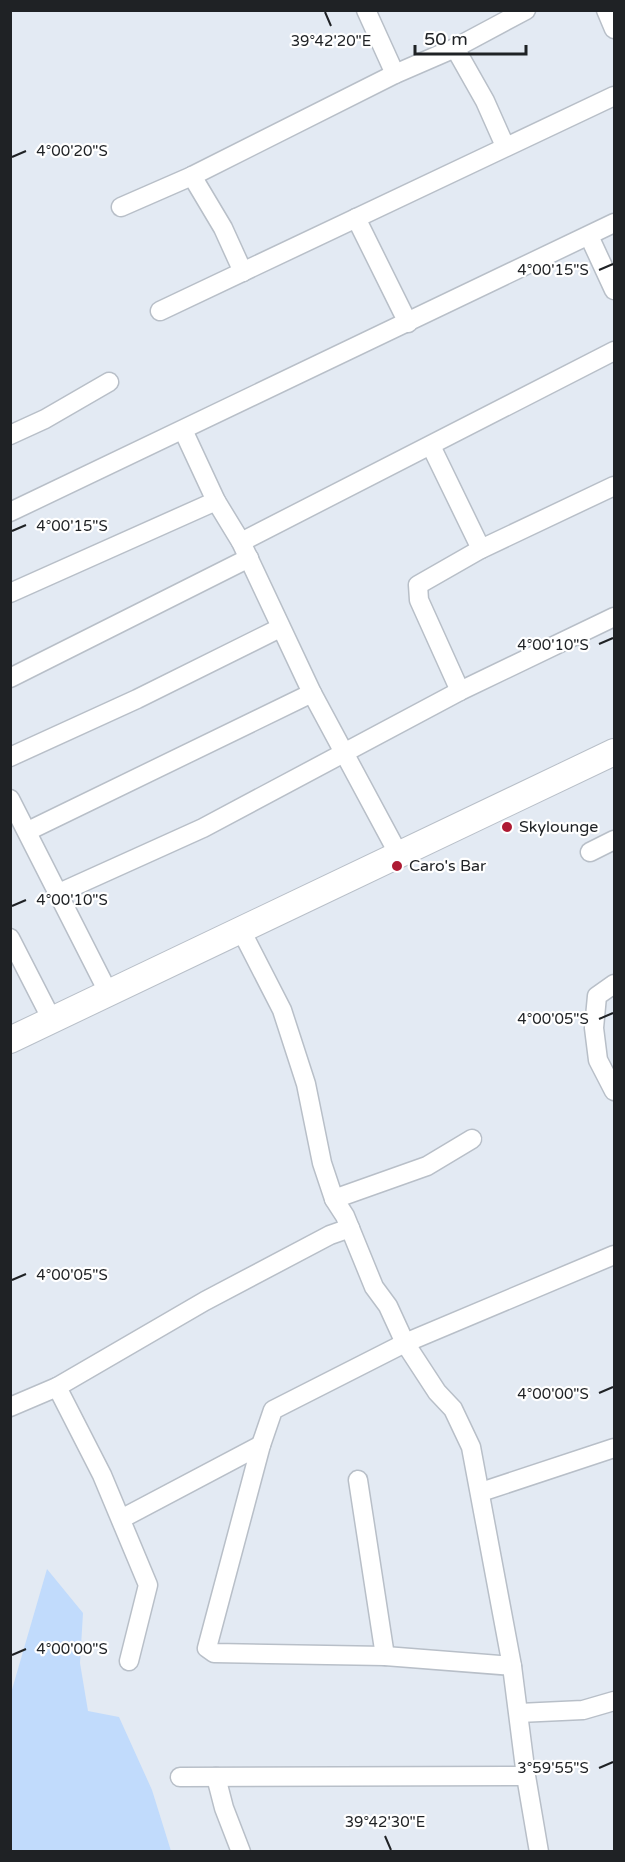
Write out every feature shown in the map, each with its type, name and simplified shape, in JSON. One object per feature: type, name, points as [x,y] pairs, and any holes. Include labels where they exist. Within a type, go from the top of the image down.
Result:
[{"type":"main road","points":[[10,1040],[108,992],[242,932],[615,752]]},
{"type":"street","points":[[366,10],[395,74]]},
{"type":"street","points":[[121,207],[192,177],[395,74],[455,48],[526,10]]},
{"type":"street","points":[[606,10],[615,29]]},
{"type":"street","points":[[455,48],[485,101],[505,146]]},
{"type":"street","points":[[160,311],[615,96]]},
{"type":"street","points":[[192,177],[223,228],[243,272]]},
{"type":"street","points":[[356,218],[408,323]]},
{"type":"street","points":[[10,512],[615,223]]},
{"type":"street","points":[[589,236],[615,290]]},
{"type":"street","points":[[10,678],[516,399],[615,351]]},
{"type":"street","points":[[10,435],[45,419],[109,382]]},
{"type":"street","points":[[183,430],[216,501],[245,550],[312,693],[399,855]]},
{"type":"street","points":[[431,446],[482,549]]},
{"type":"street","points":[[460,691],[419,600],[418,589],[423,582],[482,549],[615,486]]},
{"type":"street","points":[[10,593],[216,501]]},
{"type":"street","points":[[59,893],[203,828],[460,691],[615,617]]},
{"type":"street","points":[[10,757],[137,699],[280,628]]},
{"type":"street","points":[[28,831],[312,693]]},
{"type":"street","points":[[10,799],[108,992]]},
{"type":"street","points":[[590,852],[615,840]]},
{"type":"street","points":[[242,932],[282,1010],[306,1084],[322,1163],[334,1199],[350,1228],[374,1287],[388,1306],[405,1343],[461,1421],[471,1447],[482,1492],[512,1666],[526,1776],[539,1851]]},
{"type":"street","points":[[11,942],[52,1020]]},
{"type":"street","points":[[615,984],[597,996],[594,1028],[599,1051],[598,1060],[615,1092]]},
{"type":"street","points":[[334,1199],[427,1167],[472,1139]]},
{"type":"street","points":[[10,1407],[57,1387],[205,1301],[330,1235],[350,1228]]},
{"type":"street","points":[[512,1666],[385,1656],[209,1652],[207,1648],[269,1416],[276,1407],[405,1343],[615,1255]]},
{"type":"street","points":[[57,1387],[121,1519],[148,1585],[129,1661]]},
{"type":"street","points":[[121,1519],[261,1445]]},
{"type":"street","points":[[482,1492],[615,1448]]},
{"type":"street","points":[[358,1480],[385,1656]]},
{"type":"street","points":[[519,1713],[583,1710],[613,1705]]},
{"type":"street","points":[[180,1777],[526,1776]]},
{"type":"street","points":[[216,1777],[224,1808],[241,1851]]},
{"type":"shaded area","points":[[47,1569],[83,1613],[80,1663],[88,1711],[119,1717],[152,1790],[171,1851],[11,1851],[11,1693]]},
{"type":"place","name":"Skylounge","points":[[507,827]]},
{"type":"place","name":"Caro's Bar","points":[[397,866]]}]
